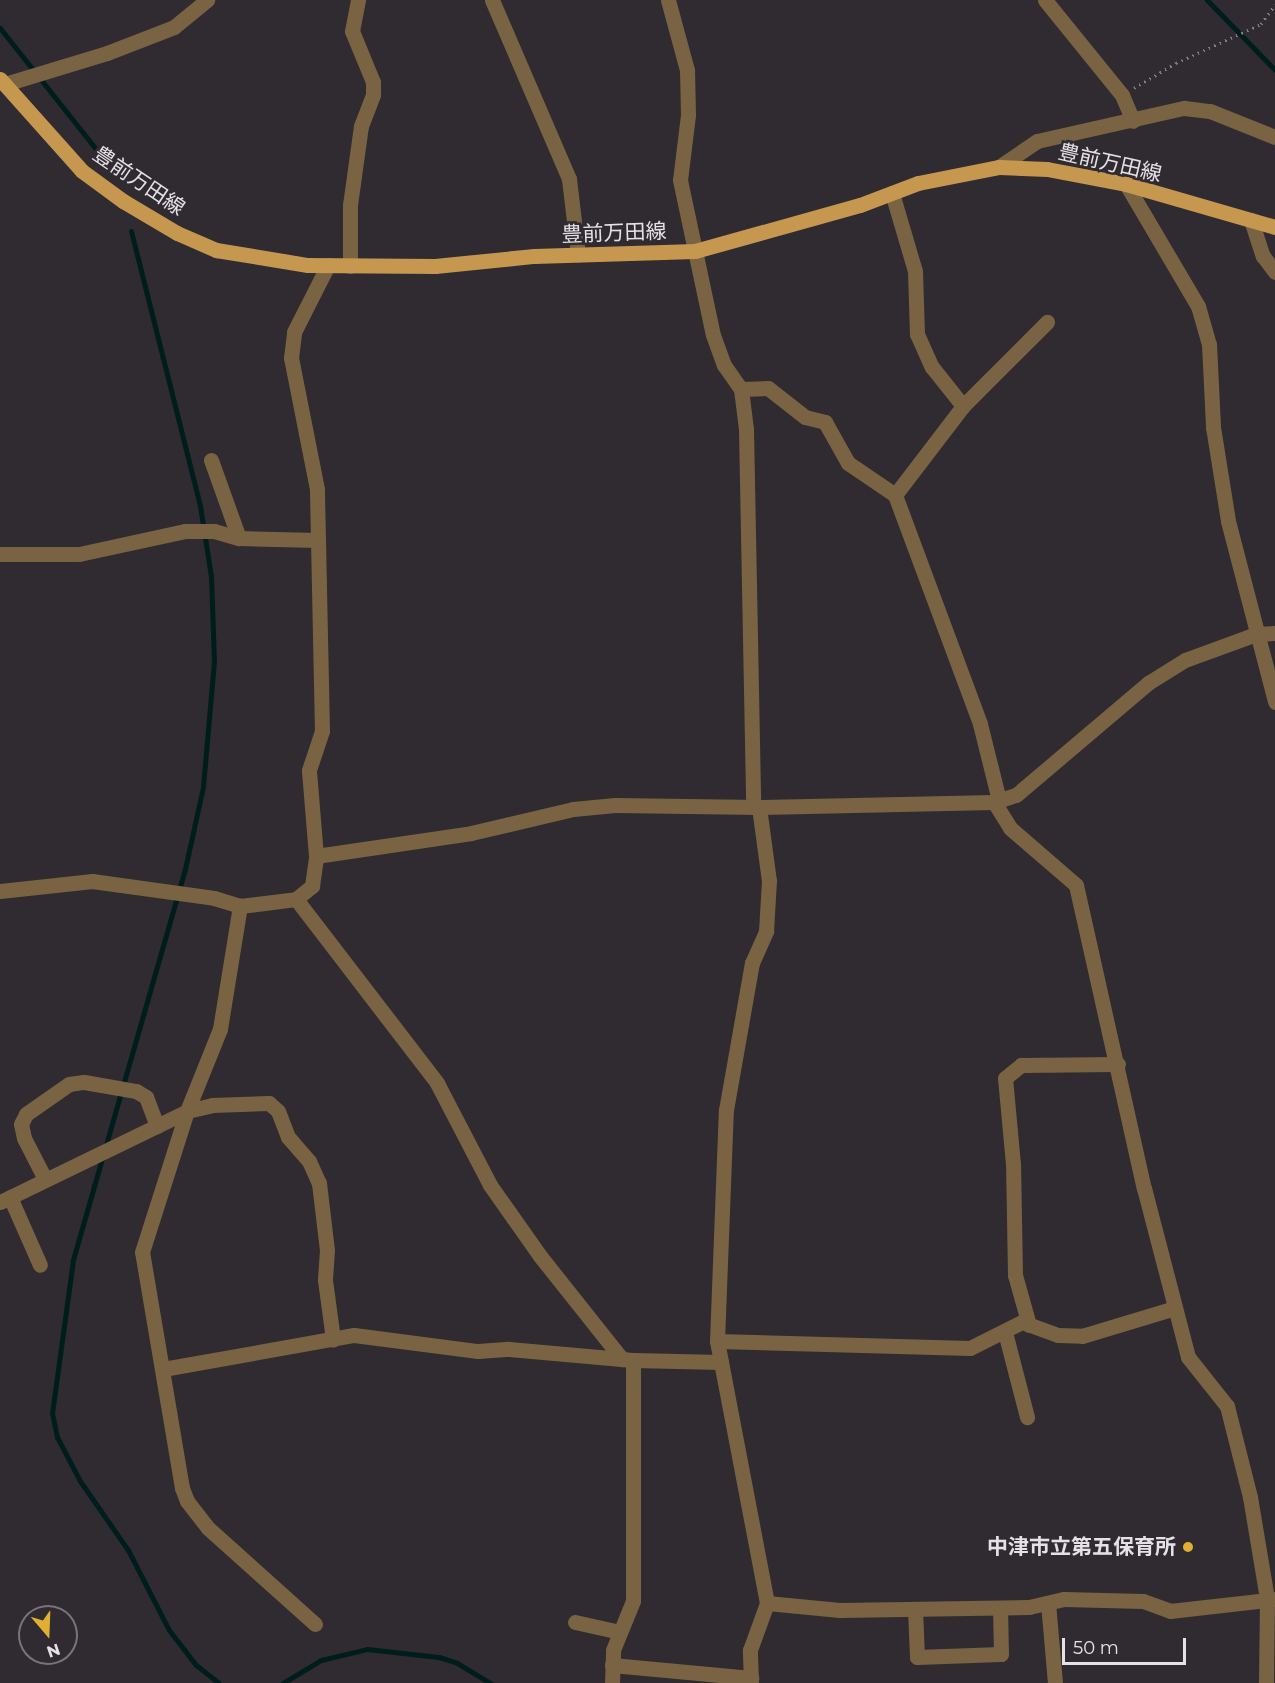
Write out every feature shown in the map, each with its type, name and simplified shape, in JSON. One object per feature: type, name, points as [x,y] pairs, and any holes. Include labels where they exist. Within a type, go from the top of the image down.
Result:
[{"type":"main road","name":"豊前万田線","points":[[2,82],[82,171],[177,233],[216,250],[328,265],[435,266],[578,255],[695,251],[967,171],[999,167],[1047,169],[1126,184],[1275,226]]},
{"type":"street","points":[[2,82],[107,53],[174,27],[207,0]]},
{"type":"street","points":[[350,266],[350,205],[361,126],[373,95],[373,82],[352,31],[358,0]]},
{"type":"street","points":[[492,0],[569,179],[578,255]]},
{"type":"street","points":[[612,1665],[751,1680],[750,1650],[767,1604],[717,1341],[726,1110],[752,963],[766,931],[769,882],[756,807],[746,429],[741,389],[724,365],[713,335],[680,180],[688,115],[687,70],[668,0]]},
{"type":"street","points":[[1044,0],[1122,95],[1133,121]]},
{"type":"street","points":[[999,167],[1037,141],[1185,108],[1210,111],[1275,137]]},
{"type":"street","points":[[1126,184],[1198,306],[1209,344],[1213,427],[1226,509],[1256,634],[1271,676],[1275,702]]},
{"type":"street","points":[[892,193],[915,271],[917,334],[932,367],[963,406]]},
{"type":"street","points":[[1251,220],[1263,256],[1275,272]]},
{"type":"street","points":[[0,891],[92,881],[214,898],[240,906],[296,899],[312,885],[316,856],[309,770],[322,731],[317,489],[291,358],[294,332],[328,265]]},
{"type":"street","points":[[895,495],[963,406],[1047,322]]},
{"type":"street","points":[[741,389],[768,388],[806,417],[825,422],[848,463],[895,495],[980,724],[996,801],[1010,828],[1076,885],[1188,1357],[1227,1406],[1271,1599],[1266,1683]]},
{"type":"street","points":[[211,460],[239,538]]},
{"type":"street","points":[[0,554],[79,554],[185,531],[214,531],[239,538],[318,540]]},
{"type":"street","points":[[316,856],[471,833],[594,807],[756,807],[996,801],[1016,795],[1148,682],[1185,660],[1256,634],[1275,633]]},
{"type":"street","points":[[296,899],[437,1083],[490,1185],[540,1256],[627,1359],[633,1600],[620,1632],[612,1665],[612,1683]]},
{"type":"street","points":[[240,906],[220,1029],[187,1111],[142,1252],[187,1501],[239,1559],[315,1624]]},
{"type":"street","points":[[1029,1325],[1015,1275],[1013,1164],[1005,1078],[1021,1065],[1118,1064]]},
{"type":"street","points":[[45,1179],[24,1138],[21,1124],[26,1114],[69,1084],[84,1082],[136,1091],[146,1098],[157,1126]]},
{"type":"street","points":[[40,1265],[4,1198],[187,1111],[212,1105],[269,1103],[278,1111],[288,1137],[309,1161],[319,1183],[327,1250],[325,1280],[333,1339]]},
{"type":"street","points":[[717,1341],[970,1348],[1022,1322],[1058,1335],[1082,1336],[1175,1308]]},
{"type":"street","points":[[1005,1332],[1027,1417]]},
{"type":"street","points":[[163,1369],[354,1335],[393,1338],[478,1351],[509,1349],[627,1359],[720,1362]]},
{"type":"street","points":[[767,1604],[840,1610],[999,1608],[1064,1599],[1143,1601],[1170,1611],[1271,1599]]},
{"type":"street","points":[[1048,1603],[1055,1683]]},
{"type":"street","points":[[915,1609],[917,1657],[1001,1654],[999,1608]]},
{"type":"street","points":[[576,1622],[620,1632]]},
{"type":"path","points":[[1122,95],[1176,63],[1262,24],[1275,5]]},
{"type":"waterway","points":[[1207,0],[1275,70]]},
{"type":"waterway","points":[[0,28],[107,163]]},
{"type":"waterway","points":[[131,231],[200,506],[211,576],[214,661],[203,787],[185,869],[73,1260],[52,1413],[57,1437],[80,1481],[128,1550],[169,1630],[196,1665],[219,1683]]},
{"type":"waterway","points":[[283,1683],[321,1660],[367,1649],[439,1657],[457,1663],[490,1683]]},
{"type":"place","name":"中津市立第五保育所","points":[[1188,1547]]}]
